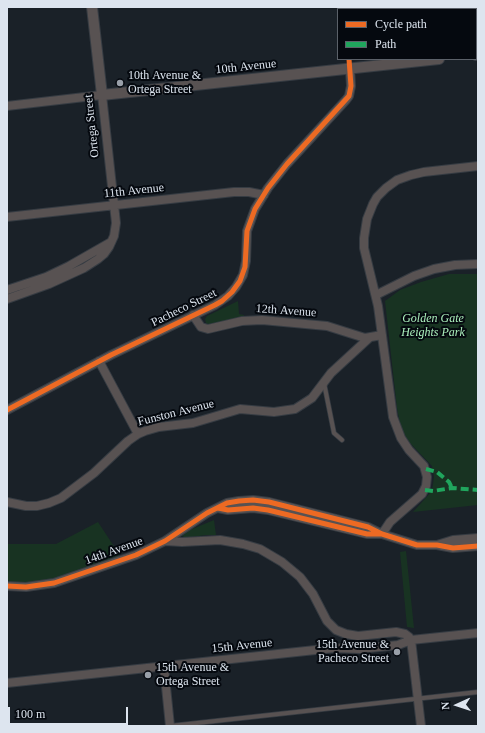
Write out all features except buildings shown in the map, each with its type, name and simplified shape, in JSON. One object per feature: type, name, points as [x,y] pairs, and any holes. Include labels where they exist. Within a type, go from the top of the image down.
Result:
[{"type":"street","name":"Ortega Street","points":[[7,299],[49,284],[84,268],[104,254],[114,236],[116,223],[92,7]]},
{"type":"street","name":"10th Avenue","points":[[7,106],[102,96],[350,64],[421,60]]},
{"type":"street","name":"Pacheco Street","points":[[7,410],[99,361],[222,301],[236,287],[245,267],[246,239],[249,223],[255,209],[287,164],[346,100],[352,86],[350,64]]},
{"type":"street","points":[[382,534],[390,522],[422,494],[426,486],[427,477],[424,466],[405,445],[395,424],[390,399],[376,295],[364,248],[367,218],[377,198],[391,184],[411,175],[424,172],[478,166]]},
{"type":"street","name":"11th Avenue","points":[[7,217],[234,192],[249,192],[264,195]]},
{"type":"street","points":[[7,290],[46,277],[80,261],[111,242]]},
{"type":"street","points":[[376,295],[424,272],[455,265],[478,264]]},
{"type":"street","name":"12th Avenue","points":[[193,315],[199,324],[208,329],[242,321],[271,320],[327,326],[361,337],[369,338],[382,335]]},
{"type":"street","name":"Funston Avenue","points":[[7,502],[26,506],[37,506],[61,498],[85,481],[128,441],[138,434],[159,427],[198,422],[240,409],[274,412],[289,410],[307,402],[317,393],[334,370],[369,338]]},
{"type":"street","points":[[99,361],[138,434]]},
{"type":"street","name":"14th Avenue","points":[[7,586],[35,586],[59,581],[136,555],[165,541],[203,515],[218,508],[228,510],[253,508],[268,510],[367,534],[382,534],[412,544],[437,545],[453,548],[478,546]]},
{"type":"street","name":"14th Avenue","points":[[437,545],[453,540],[478,538]]},
{"type":"street","points":[[165,541],[182,542],[220,540],[260,549],[282,562],[297,574],[313,594],[327,621],[336,630],[346,634],[358,636],[405,634],[411,640],[421,726]]},
{"type":"street","name":"15th Avenue","points":[[7,684],[334,648],[367,648],[398,645],[411,640],[478,633]]},
{"type":"street","points":[[164,667],[170,726]]},
{"type":"lane","points":[[324,383],[334,433],[342,440]]},
{"type":"lane","points":[[170,726],[478,692]]},
{"type":"green space","name":"Golden Gate Heights Park","points":[[449,274],[478,274],[478,505],[413,512],[432,491],[434,477],[432,466],[410,443],[403,433],[400,424],[385,301],[400,290]]},
{"type":"green space","points":[[238,301],[239,314],[244,315],[244,317],[210,325],[206,323],[205,319],[207,316]]},
{"type":"green space","points":[[214,520],[216,535],[186,538],[182,536],[185,532]]},
{"type":"green space","points":[[98,522],[121,557],[55,579],[28,583],[7,583],[7,544],[56,544]]},
{"type":"green space","points":[[406,551],[414,628],[407,627],[400,552]]},
{"type":"marked path","points":[[426,469],[437,472],[449,482],[452,488]]},
{"type":"marked path","points":[[425,490],[433,491],[452,488],[478,490]]},
{"type":"cycle path","points":[[7,410],[111,355],[215,305],[232,292],[240,281],[245,267],[247,231],[255,209],[268,188],[287,164],[349,96],[351,86],[349,60]]},
{"type":"cycle path","points":[[7,586],[26,587],[54,583],[136,555],[165,541],[207,513],[227,503],[239,501],[253,500],[269,502],[368,527],[382,534],[417,545],[437,545],[453,548],[478,546]]},
{"type":"cycle path","points":[[218,508],[228,510],[253,508],[268,510],[367,534],[382,534]]},
{"type":"place","name":"10th Avenue & Ortega Street","points":[[120,83]]},
{"type":"place","name":"15th Avenue & Pacheco Street","points":[[397,652]]},
{"type":"place","name":"15th Avenue & Ortega Street","points":[[148,675]]}]
